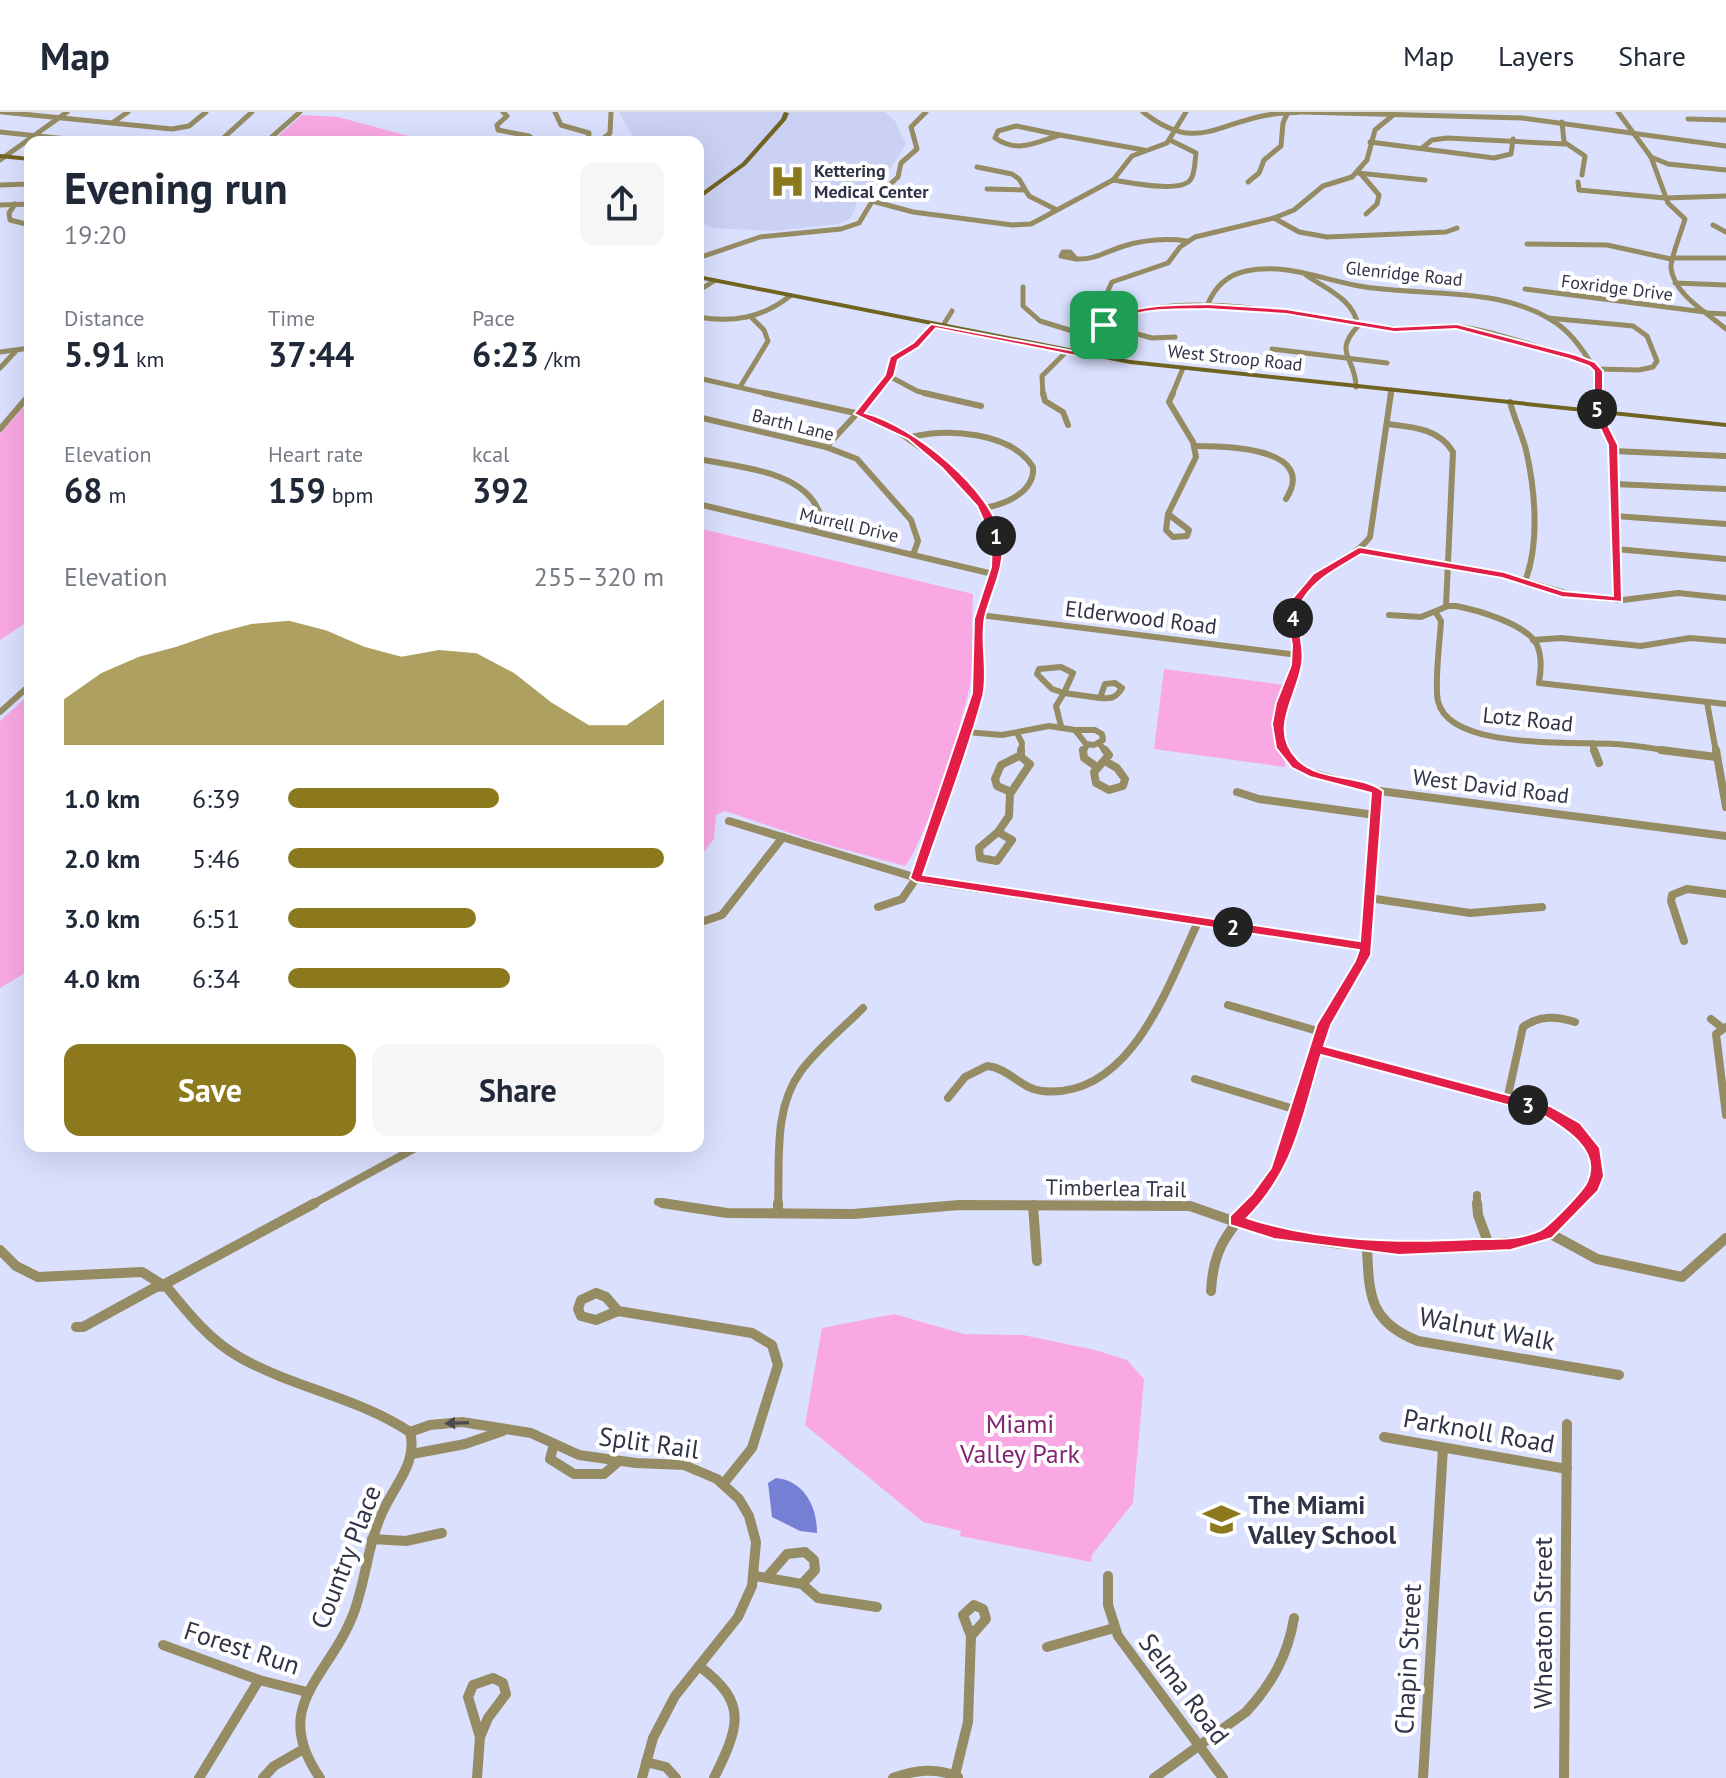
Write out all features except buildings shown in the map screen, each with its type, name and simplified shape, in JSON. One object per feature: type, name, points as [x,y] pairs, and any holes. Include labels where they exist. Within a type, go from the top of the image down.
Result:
[{"type":"main road","points":[[704,192],[744,164],[784,119],[786,112]]},
{"type":"main road","points":[[2,157],[24,159]]},
{"type":"main road","name":"West Stroop Road","points":[[704,278],[1082,355],[1726,425]]},
{"type":"street","points":[[6,112],[181,129],[206,112]]},
{"type":"street","points":[[0,132],[34,136],[67,112]]},
{"type":"street","points":[[111,123],[128,112]]},
{"type":"street","points":[[226,136],[252,112]]},
{"type":"street","points":[[273,136],[300,112]]},
{"type":"street","points":[[503,112],[507,116],[497,125],[498,130],[532,136]]},
{"type":"street","points":[[555,112],[561,125],[589,133],[589,136]]},
{"type":"street","points":[[608,136],[611,112]]},
{"type":"street","points":[[704,256],[760,237],[846,227],[865,217],[872,201],[896,180],[901,163],[916,151],[917,143],[911,127],[926,112]]},
{"type":"street","points":[[1143,112],[1161,127],[1176,132],[1214,132],[1250,119],[1301,112],[1562,122],[1726,146]]},
{"type":"street","points":[[872,201],[913,212],[1012,225],[1031,224],[1113,180],[1129,158],[1170,140],[1186,112]]},
{"type":"street","points":[[1248,182],[1259,173],[1264,160],[1281,146],[1288,112]]},
{"type":"street","points":[[1359,173],[1378,125],[1398,112]]},
{"type":"street","points":[[1618,112],[1651,157],[1665,198],[1685,219],[1670,266],[1675,283],[1726,329]]},
{"type":"street","points":[[1688,119],[1726,120]]},
{"type":"street","points":[[1562,122],[1565,144]]},
{"type":"street","points":[[1060,135],[1037,145],[1023,147],[1003,144],[995,137],[1000,129],[1021,126],[1148,151]]},
{"type":"street","points":[[1422,148],[1442,138],[1513,139],[1565,144],[1585,156],[1582,175]]},
{"type":"street","points":[[1370,142],[1497,158],[1511,154],[1513,139]]},
{"type":"street","points":[[1113,180],[1173,188],[1186,184],[1192,178],[1196,153],[1170,140]]},
{"type":"street","points":[[2,157],[24,143]]},
{"type":"street","points":[[1651,157],[1668,164]]},
{"type":"street","points":[[1655,166],[1668,164],[1726,170]]},
{"type":"street","points":[[977,167],[1012,174],[1033,198],[1057,210]]},
{"type":"street","points":[[1359,173],[1379,195],[1377,204],[1366,214]]},
{"type":"street","points":[[1076,259],[1101,258],[1130,245],[1177,239],[1187,241],[1274,218],[1294,210],[1323,186],[1359,173],[1425,180]]},
{"type":"street","points":[[1578,182],[1579,190],[1665,198],[1726,196]]},
{"type":"street","points":[[0,185],[24,184]]},
{"type":"street","points":[[987,189],[1023,190]]},
{"type":"street","points":[[15,204],[9,213],[10,220],[24,224]]},
{"type":"street","points":[[0,205],[24,204]]},
{"type":"street","points":[[1274,218],[1299,232],[1327,237],[1446,232],[1457,228]]},
{"type":"street","points":[[1726,221],[1713,225],[1726,232]]},
{"type":"street","points":[[1117,317],[1105,297],[1112,282],[1168,263],[1187,241]]},
{"type":"street","points":[[1527,244],[1607,245],[1672,259],[1726,258]]},
{"type":"street","name":"Glenridge Road","points":[[1207,306],[1221,283],[1238,273],[1267,268],[1303,272],[1372,288],[1482,297],[1510,303],[1548,318],[1576,339],[1594,366]]},
{"type":"street","points":[[1303,272],[1352,307],[1357,314],[1358,324],[1344,343],[1345,356],[1356,375],[1356,387]]},
{"type":"street","points":[[704,287],[714,281]]},
{"type":"street","points":[[1675,283],[1726,285]]},
{"type":"street","points":[[1023,287],[1023,306],[1035,318],[1092,337]]},
{"type":"street","name":"Foxridge Drive","points":[[1525,289],[1726,314]]},
{"type":"street","points":[[704,318],[728,321],[751,317],[772,310],[790,296]]},
{"type":"street","points":[[1082,355],[1092,337],[1117,317],[1148,309],[1207,306],[1276,310],[1405,330],[1462,327],[1594,366],[1645,370],[1657,361],[1647,336],[1633,326],[1548,318]]},
{"type":"street","points":[[826,447],[859,414],[889,376],[893,359],[916,345],[952,311]]},
{"type":"street","points":[[740,387],[768,341],[764,330],[751,317]]},
{"type":"street","points":[[1104,325],[1152,338],[1175,337]]},
{"type":"street","points":[[1272,349],[1387,363]]},
{"type":"street","points":[[0,352],[24,350]]},
{"type":"street","points":[[0,368],[15,352]]},
{"type":"street","points":[[1066,352],[1039,379],[1045,401],[1063,412],[1068,425]]},
{"type":"street","points":[[1594,366],[1598,411],[1613,451],[1618,600]]},
{"type":"street","points":[[1166,511],[1189,530],[1187,536],[1176,538],[1167,534],[1166,511],[1194,463],[1196,446],[1169,404],[1183,368]]},
{"type":"street","points":[[889,376],[917,391],[981,406]]},
{"type":"street","points":[[704,379],[877,419],[911,437],[952,472],[984,508],[997,540],[993,574],[980,615],[979,683],[966,732],[916,878],[902,899],[878,907]]},
{"type":"street","points":[[1298,655],[1293,617],[1299,595],[1322,572],[1359,550],[1371,534],[1391,390]]},
{"type":"street","points":[[0,429],[24,401]]},
{"type":"street","points":[[1510,402],[1530,473],[1532,549],[1525,581]]},
{"type":"street","name":"Barth Lane","points":[[704,418],[826,447],[863,464],[906,513],[917,537],[913,555]]},
{"type":"street","points":[[1387,424],[1430,432],[1451,447],[1446,606]]},
{"type":"street","points":[[911,437],[930,432],[953,433],[997,443],[1025,455],[1033,469],[1027,488],[1007,503],[984,508]]},
{"type":"street","points":[[1196,446],[1245,448],[1274,457],[1290,473],[1292,491],[1286,499]]},
{"type":"street","points":[[1613,451],[1726,456]]},
{"type":"street","points":[[704,460],[781,479],[805,489],[820,509],[821,519],[813,531]]},
{"type":"street","points":[[1614,484],[1726,489]]},
{"type":"street","name":"Murrell Drive","points":[[704,505],[993,574]]},
{"type":"street","points":[[1615,516],[1726,524]]},
{"type":"street","points":[[1616,549],[1726,559]]},
{"type":"street","points":[[1359,550],[1525,581],[1562,594],[1618,600],[1678,593],[1726,598]]},
{"type":"street","points":[[1389,615],[1416,618],[1436,613],[1446,606],[1488,616],[1533,640],[1561,638],[1641,646],[1690,638],[1726,641]]},
{"type":"street","name":"Lotz Road","points":[[1436,613],[1441,621],[1440,707],[1464,729],[1495,738],[1592,743],[1716,757]]},
{"type":"street","name":"Elderwood Road","points":[[980,615],[1298,655]]},
{"type":"street","points":[[1533,640],[1539,657],[1536,684],[1726,704]]},
{"type":"street","name":"West David Road","points":[[1298,655],[1278,718],[1279,738],[1285,754],[1310,773],[1377,791],[1726,836]]},
{"type":"street","points":[[1061,726],[1056,706],[1064,693],[1072,680],[1071,670],[1048,667],[1037,671],[1048,686],[1064,693],[1100,698]]},
{"type":"street","points":[[0,712],[24,690]]},
{"type":"street","points":[[1707,702],[1726,807]]},
{"type":"street","points":[[966,732],[1017,733],[1061,726],[1099,732],[1103,737],[1099,743],[1087,745],[1083,750],[1084,758],[1097,767]]},
{"type":"street","points":[[1075,730],[1077,738],[1087,745]]},
{"type":"street","points":[[1011,792],[997,786],[995,779],[1001,765],[1020,756],[1023,746],[1017,733]]},
{"type":"street","points":[[1099,743],[1109,753],[1094,774],[1099,786],[1109,790],[1123,786],[1125,779],[1120,771],[1105,761]]},
{"type":"street","points":[[1592,743],[1599,763]]},
{"type":"street","points":[[998,832],[1011,838],[1012,842],[1001,859],[984,861],[978,851],[1009,816],[1011,792],[1030,764],[1020,756]]},
{"type":"street","points":[[1211,1291],[1220,1243],[1235,1220],[1258,1198],[1277,1171],[1321,1032],[1362,962],[1366,946],[1377,791]]},
{"type":"street","points":[[1237,792],[1259,799],[1375,815]]},
{"type":"street","points":[[729,821],[916,878],[1366,946]]},
{"type":"street","points":[[704,921],[722,915],[783,837]]},
{"type":"street","points":[[1684,941],[1671,901],[1672,895],[1687,889],[1726,894]]},
{"type":"street","points":[[1369,898],[1470,913],[1542,907]]},
{"type":"street","points":[[948,1098],[963,1076],[981,1067],[1005,1070],[1030,1088],[1049,1093],[1067,1090],[1116,1066],[1143,1031],[1198,922]]},
{"type":"street","points":[[1228,1005],[1321,1032]]},
{"type":"street","points":[[778,1213],[783,1115],[788,1094],[803,1069],[863,1008]]},
{"type":"street","points":[[1507,1100],[1523,1027],[1535,1019],[1546,1017],[1575,1022]]},
{"type":"street","points":[[1711,1019],[1724,1027],[1716,1034],[1726,1115]]},
{"type":"street","points":[[1316,1049],[1545,1110],[1566,1120],[1584,1136],[1594,1152],[1598,1167],[1594,1185],[1549,1233],[1578,1253],[1597,1261],[1682,1277],[1726,1238]]},
{"type":"street","points":[[1195,1079],[1297,1110]]},
{"type":"street","points":[[76,1327],[83,1327],[163,1285],[408,1152]]},
{"type":"street","points":[[1477,1195],[1478,1215],[1489,1245]]},
{"type":"street","name":"Timberlea Trail","points":[[658,1202],[713,1212],[778,1213],[871,1213],[959,1205],[1190,1206],[1211,1210],[1274,1233],[1367,1247],[1418,1249],[1523,1242],[1549,1233]]},
{"type":"street","points":[[1033,1205],[1037,1261]]},
{"type":"street","name":"Walnut Walk","points":[[1367,1247],[1372,1305],[1383,1321],[1400,1335],[1418,1341],[1619,1375]]},
{"type":"street","points":[[0,1250],[16,1266],[38,1277],[142,1272],[174,1293],[198,1326],[239,1357],[295,1383],[396,1420],[410,1432],[412,1454]]},
{"type":"street","points":[[618,1311],[752,1333],[767,1340],[776,1351],[778,1365],[752,1448],[724,1483]]},
{"type":"street","name":"Split Rail","points":[[410,1432],[430,1425],[462,1422],[531,1433],[579,1455],[684,1465],[724,1483],[739,1499],[754,1529],[761,1576],[738,1617],[681,1687],[661,1721],[642,1778]]},
{"type":"street","name":"Wheaton Street","points":[[1564,1778],[1567,1424]]},
{"type":"street","name":"Split Rail","points":[[412,1454],[465,1444],[504,1431]]},
{"type":"street","name":"Parknoll Road","points":[[1384,1437],[1567,1469]]},
{"type":"street","points":[[554,1444],[550,1459],[574,1474],[604,1474],[619,1461]]},
{"type":"street","name":"Chapin Street","points":[[1423,1778],[1443,1448]]},
{"type":"street","name":"Country Place","points":[[302,1750],[299,1728],[307,1692],[352,1615],[372,1539],[412,1454]]},
{"type":"street","points":[[372,1539],[406,1541],[442,1533]]},
{"type":"street","points":[[761,1576],[776,1570],[787,1554],[805,1552],[814,1560],[815,1570],[802,1584]]},
{"type":"street","points":[[761,1576],[802,1584],[818,1598],[877,1607]]},
{"type":"street","name":"Selma Road","points":[[1108,1576],[1108,1605],[1114,1628],[1128,1654],[1223,1778]]},
{"type":"street","points":[[1154,1778],[1246,1712],[1273,1681],[1289,1648],[1294,1618]]},
{"type":"street","points":[[1047,1647],[1114,1628]]},
{"type":"street","points":[[893,1778],[915,1771],[957,1776],[971,1715],[971,1636]]},
{"type":"street","name":"Forest Run","points":[[163,1645],[259,1680],[307,1692]]},
{"type":"street","points":[[699,1666],[723,1685],[731,1699],[734,1731],[714,1778]]},
{"type":"street","points":[[477,1778],[483,1726],[506,1694],[503,1683],[493,1678],[473,1685],[468,1697],[480,1737]]},
{"type":"street","points":[[199,1778],[259,1680]]},
{"type":"street","points":[[263,1778],[274,1766],[302,1750],[320,1778]]},
{"type":"street","points":[[646,1762],[666,1767],[676,1778]]},
{"type":"shaded area","name":"Kettering Medical Center","points":[[619,112],[885,112],[895,121],[906,144],[888,172],[857,203],[851,218],[840,224],[772,231],[713,228],[704,224],[704,136],[633,136]]},
{"type":"green space","points":[[302,115],[338,117],[409,136],[279,136]]},
{"type":"green space","points":[[24,407],[24,624],[0,640],[0,434]]},
{"type":"green space","points":[[704,529],[973,594],[972,669],[968,696],[923,833],[905,866],[814,841],[725,811],[716,815],[714,839],[704,852]]},
{"type":"green space","points":[[1164,669],[1285,685],[1275,728],[1285,767],[1154,749]]},
{"type":"green space","points":[[24,699],[24,974],[0,988],[0,721]]},
{"type":"green space","name":"Miami Valley Park","points":[[894,1314],[964,1334],[1023,1335],[1095,1350],[1127,1360],[1144,1379],[1133,1503],[1092,1555],[1091,1562],[960,1536],[961,1531],[923,1522],[805,1425],[822,1328]]},
{"type":"water","points":[[776,1478],[794,1484],[807,1496],[815,1513],[817,1533],[800,1531],[772,1517],[768,1483]]},
{"type":"place","name":"Kettering Medical Center","points":[[788,181]]},
{"type":"place","name":"The Miami Valley School","points":[[1222,1520]]},
{"type":"route","points":[[1104,325],[1092,337],[1082,355],[934,325],[916,345],[893,359],[889,376],[859,414],[877,419],[911,437],[946,466],[982,505],[993,525],[998,547],[996,567],[979,619],[978,693],[916,878],[1366,946],[1362,962],[1324,1024],[1321,1032],[1283,1157],[1277,1171],[1258,1198],[1235,1220],[1256,1230],[1399,1249],[1511,1244],[1547,1234],[1590,1191],[1597,1176],[1598,1167],[1590,1143],[1575,1127],[1545,1110],[1316,1049],[1324,1024],[1329,1014],[1362,962],[1365,955],[1368,933],[1377,791],[1297,766],[1282,748],[1278,724],[1282,703],[1297,665],[1298,645],[1293,617],[1296,600],[1317,576],[1359,550],[1504,575],[1562,594],[1618,600],[1613,445],[1598,415],[1598,371],[1592,364],[1573,357],[1457,326],[1394,329],[1286,312],[1207,306],[1148,309],[1117,317],[1104,325]]}]
